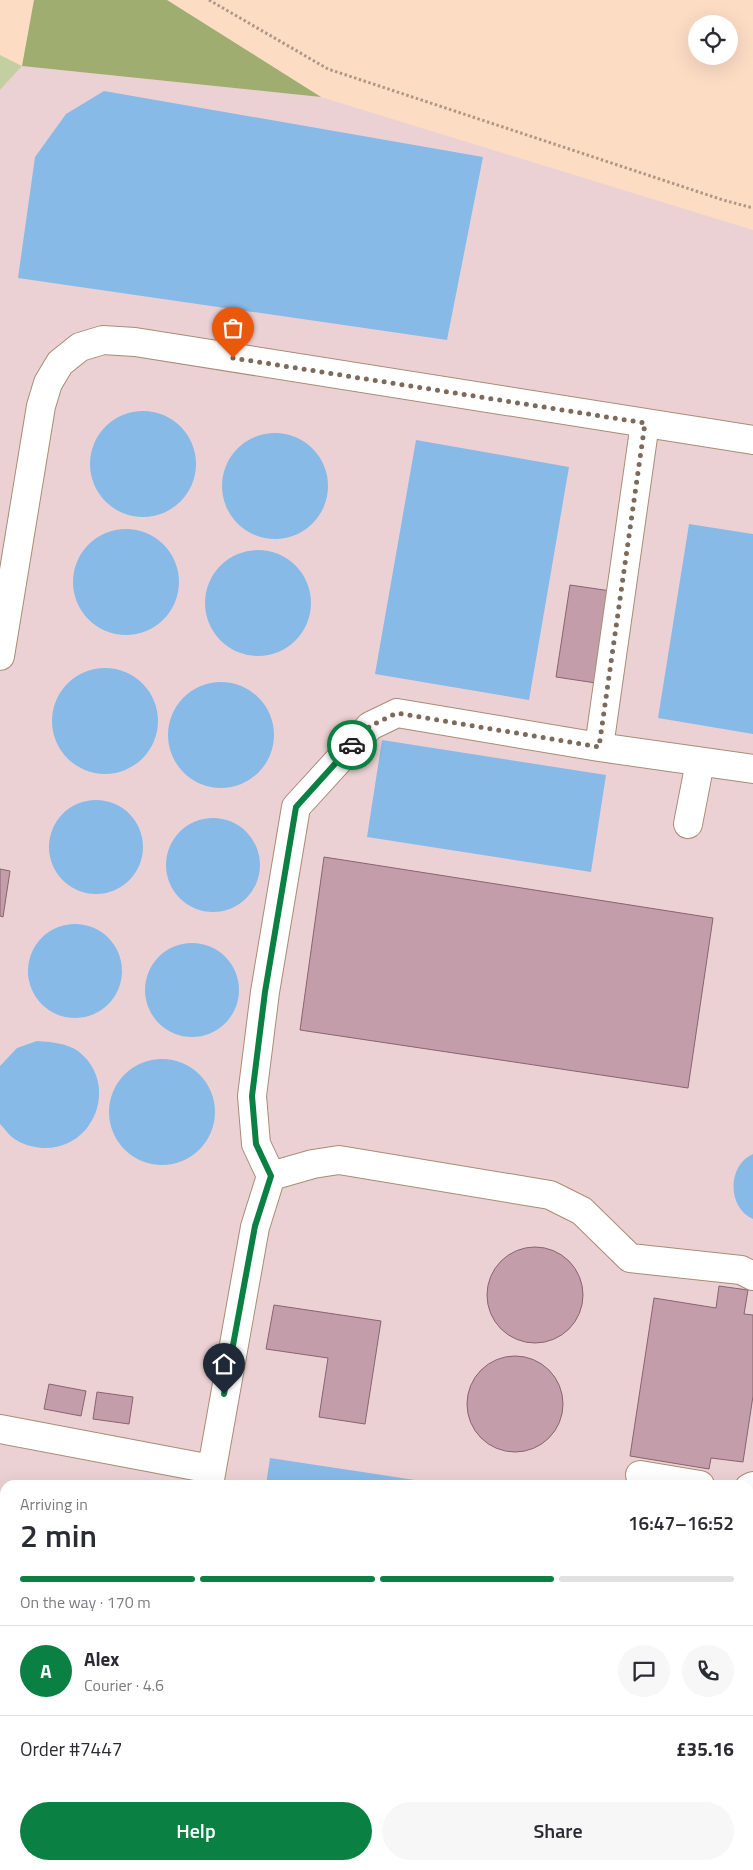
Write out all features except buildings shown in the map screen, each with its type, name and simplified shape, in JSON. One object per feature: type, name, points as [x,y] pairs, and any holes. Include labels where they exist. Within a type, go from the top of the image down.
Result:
[{"type":"lane","points":[[0,656],[41,406],[48,383],[60,363],[80,347],[103,340],[134,342],[753,440]]},
{"type":"lane","points":[[599,747],[645,423]]},
{"type":"lane","points":[[0,1428],[210,1477],[255,1226],[271,1176],[256,1144],[252,1096],[265,992],[296,807],[370,726],[397,713],[599,747],[753,769]]},
{"type":"lane","points":[[688,824],[700,762]]},
{"type":"lane","points":[[271,1176],[313,1164],[339,1160],[550,1195],[582,1211],[630,1258],[741,1270],[753,1276]]},
{"type":"lane","points":[[640,1475],[670,1480]]},
{"type":"path","points":[[209,0],[328,69],[723,200],[753,208]]},
{"type":"shaded area","points":[[22,66],[321,97],[753,230],[753,1480],[0,1480],[0,90]]},
{"type":"green space","points":[[34,0],[167,0],[321,97],[22,66]]},
{"type":"green space","points":[[0,55],[22,66],[0,90]]},
{"type":"water","points":[[104,91],[483,157],[447,340],[18,278],[35,157],[66,114]]},
{"type":"water","points":[[143,411],[163,415],[181,426],[192,444],[196,464],[192,484],[181,502],[163,513],[143,517],[123,513],[105,502],[94,484],[90,464],[94,444],[105,426],[123,415]]},
{"type":"water","points":[[275,433],[295,437],[313,448],[324,466],[328,486],[324,506],[313,524],[295,535],[275,539],[255,535],[237,524],[226,506],[222,486],[226,466],[237,448],[255,437]]},
{"type":"water","points":[[416,440],[569,467],[529,700],[375,674]]},
{"type":"water","points":[[689,524],[753,534],[753,734],[658,718]]},
{"type":"water","points":[[126,529],[146,533],[164,544],[175,562],[179,582],[175,602],[164,620],[146,631],[126,635],[106,631],[88,620],[77,602],[73,582],[77,562],[88,544],[106,533]]},
{"type":"water","points":[[258,550],[278,554],[296,565],[307,583],[311,603],[307,623],[296,641],[278,652],[258,656],[238,652],[220,641],[209,623],[205,603],[209,583],[220,565],[238,554]]},
{"type":"water","points":[[105,668],[125,672],[143,683],[154,701],[158,721],[154,741],[143,759],[125,770],[105,774],[85,770],[67,759],[56,741],[52,721],[56,701],[67,683],[85,672]]},
{"type":"water","points":[[221,682],[241,686],[259,697],[270,715],[274,735],[270,755],[259,773],[241,784],[221,788],[201,784],[183,773],[172,755],[168,735],[172,715],[183,697],[201,686]]},
{"type":"water","points":[[382,740],[606,775],[591,872],[367,837]]},
{"type":"water","points":[[96,800],[114,803],[130,813],[140,829],[143,847],[140,865],[130,881],[114,891],[96,894],[78,891],[62,881],[52,865],[49,847],[52,829],[62,813],[78,803]]},
{"type":"water","points":[[213,818],[231,821],[247,831],[257,847],[260,865],[257,883],[247,899],[231,909],[213,912],[195,909],[179,899],[169,883],[166,865],[169,847],[179,831],[195,821]]},
{"type":"water","points":[[66,924],[84,924],[109,937],[119,953],[122,971],[119,989],[109,1005],[84,1018],[66,1018],[41,1005],[28,980],[28,962],[41,937]]},
{"type":"water","points":[[192,943],[210,946],[226,956],[236,972],[239,990],[236,1008],[226,1024],[210,1034],[192,1037],[174,1034],[158,1024],[148,1008],[145,990],[148,972],[158,956],[174,946]]},
{"type":"water","points":[[37,1041],[53,1042],[78,1051],[91,1064],[98,1080],[99,1097],[96,1113],[88,1127],[76,1139],[60,1146],[42,1148],[23,1144],[13,1138],[0,1124],[0,1066],[17,1048]]},
{"type":"water","points":[[162,1059],[182,1063],[200,1074],[211,1092],[215,1112],[211,1132],[200,1150],[182,1161],[162,1165],[142,1161],[124,1150],[113,1132],[109,1112],[113,1092],[124,1074],[142,1063]]},
{"type":"water","points":[[753,1154],[753,1219],[744,1214],[738,1206],[734,1186],[738,1167]]},
{"type":"water","points":[[270,1458],[415,1480],[267,1480]]},
{"type":"way so far","points":[[233,358],[645,423],[599,747],[397,713],[370,726],[352,745]]},
{"type":"route","points":[[224,1394],[255,1226],[271,1176],[256,1144],[252,1096],[265,992],[296,807],[352,745]]}]
